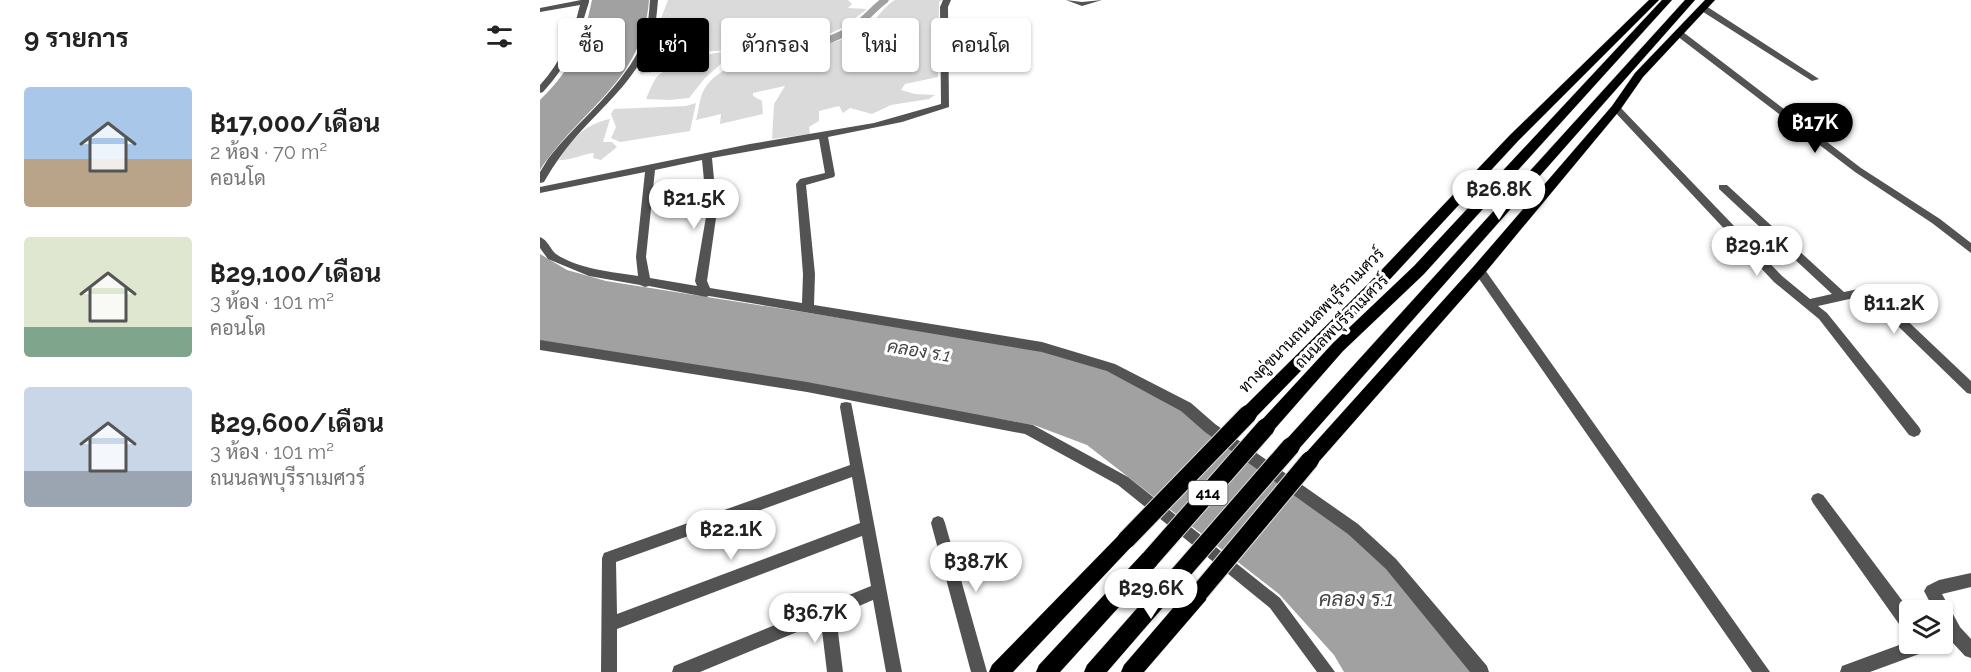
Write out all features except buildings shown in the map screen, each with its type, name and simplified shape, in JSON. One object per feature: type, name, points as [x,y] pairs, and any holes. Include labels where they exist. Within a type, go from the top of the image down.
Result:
[{"type":"main road","points":[[1633,20],[1647,0]]},
{"type":"main road","name":"414","points":[[1094,672],[1291,446],[1690,0]]},
{"type":"main road","points":[[1664,1],[1673,9],[1667,26]]},
{"type":"main road","name":"ทางคู่ขนานถนนลพบุรีราเมศวร์","points":[[999,672],[1418,241],[1514,138],[1583,73],[1633,20],[1664,1]]},
{"type":"main road","name":"ถนนลพบุรีราเมศวร์","points":[[1046,672],[1150,559],[1338,347],[1419,270],[1664,1]]},
{"type":"main road","points":[[1566,140],[1640,75],[1706,4]]},
{"type":"main road","points":[[1131,672],[1310,460],[1479,270],[1616,108],[1640,75]]},
{"type":"main road","points":[[1338,347],[1418,241]]},
{"type":"main road","points":[[1419,270],[1440,282]]},
{"type":"street","points":[[540,0],[540,18]]},
{"type":"street","points":[[540,180],[561,146],[613,92],[632,68],[646,45],[654,0]]},
{"type":"street","points":[[540,190],[871,126],[929,112],[946,105],[944,7],[947,0]]},
{"type":"street","points":[[1070,0],[1082,4],[1098,0]]},
{"type":"street","points":[[540,10],[585,1],[577,34],[569,54],[540,90]]},
{"type":"street","points":[[1706,4],[1815,79]]},
{"type":"street","points":[[1680,34],[1858,170],[1936,222],[1971,249]]},
{"type":"street","points":[[1616,108],[1778,279],[1823,316],[1914,431]]},
{"type":"street","points":[[808,308],[809,274],[801,184],[804,181],[830,175],[823,135]]},
{"type":"street","points":[[706,293],[700,281],[712,211],[707,157]]},
{"type":"street","points":[[645,283],[641,257],[650,169]]},
{"type":"street","points":[[1723,187],[1842,297]]},
{"type":"street","points":[[540,242],[552,256],[589,272],[706,293],[1042,346],[1111,368],[1186,407],[1210,428],[1353,529],[1391,564],[1481,672]]},
{"type":"street","points":[[1479,270],[1762,672]]},
{"type":"street","points":[[1810,303],[1863,292],[1873,295],[1971,389]]},
{"type":"street","points":[[540,345],[788,384],[1028,429],[1123,481],[1212,551],[1275,603],[1327,672]]},
{"type":"street","points":[[846,407],[894,672]]},
{"type":"street","points":[[609,672],[609,558],[856,469]]},
{"type":"street","points":[[1818,499],[1899,610]]},
{"type":"street","points":[[938,524],[979,672]]},
{"type":"street","points":[[608,625],[867,527]]},
{"type":"street","points":[[1935,600],[1932,591],[1939,587],[1971,580]]},
{"type":"street","points":[[680,672],[878,591]]},
{"type":"street","points":[[828,612],[836,672]]},
{"type":"street","points":[[1953,638],[1971,650]]},
{"type":"street","points":[[1848,672],[1899,653]]},
{"type":"shaded area","points":[[668,0],[848,0],[852,4],[848,8],[867,9],[856,18],[842,18],[842,28],[830,34],[830,18],[721,18],[721,51],[709,51],[709,18],[661,18]]},
{"type":"shaded area","points":[[895,0],[943,0],[939,2],[939,18],[931,18],[931,72],[938,72],[938,77],[905,84],[901,90],[915,94],[935,95],[929,99],[891,105],[872,114],[850,108],[843,113],[839,106],[819,111],[819,121],[809,127],[810,134],[772,139],[774,104],[785,86],[753,93],[753,96],[762,101],[763,114],[720,124],[721,114],[696,120],[705,89],[710,81],[722,72],[830,72],[830,43],[842,39],[842,72],[919,72],[919,18],[876,18]]},
{"type":"shaded area","points":[[721,52],[721,64],[705,78],[689,98],[646,99],[659,74],[709,72],[709,54]]},
{"type":"shaded area","points":[[696,103],[690,131],[620,142],[611,138],[616,127],[611,114],[614,109],[686,106]]},
{"type":"shaded area","points":[[610,119],[603,142],[612,142],[617,147],[601,160],[593,158],[594,153],[559,160],[569,145],[586,128]]},
{"type":"water","points":[[592,0],[649,0],[646,18],[637,18],[637,47],[625,70],[625,18],[588,18]]},
{"type":"water","points":[[564,72],[624,72],[556,148],[540,170],[540,100]]},
{"type":"water","name":"คลอง ร.1","points":[[540,254],[567,270],[606,281],[1044,350],[1109,370],[1180,406],[1351,531],[1388,565],[1472,672],[1344,672],[1334,655],[1279,594],[1087,445],[1034,425],[540,341]]},
{"type":"waterway","points":[[830,39],[853,28],[885,0]]}]
